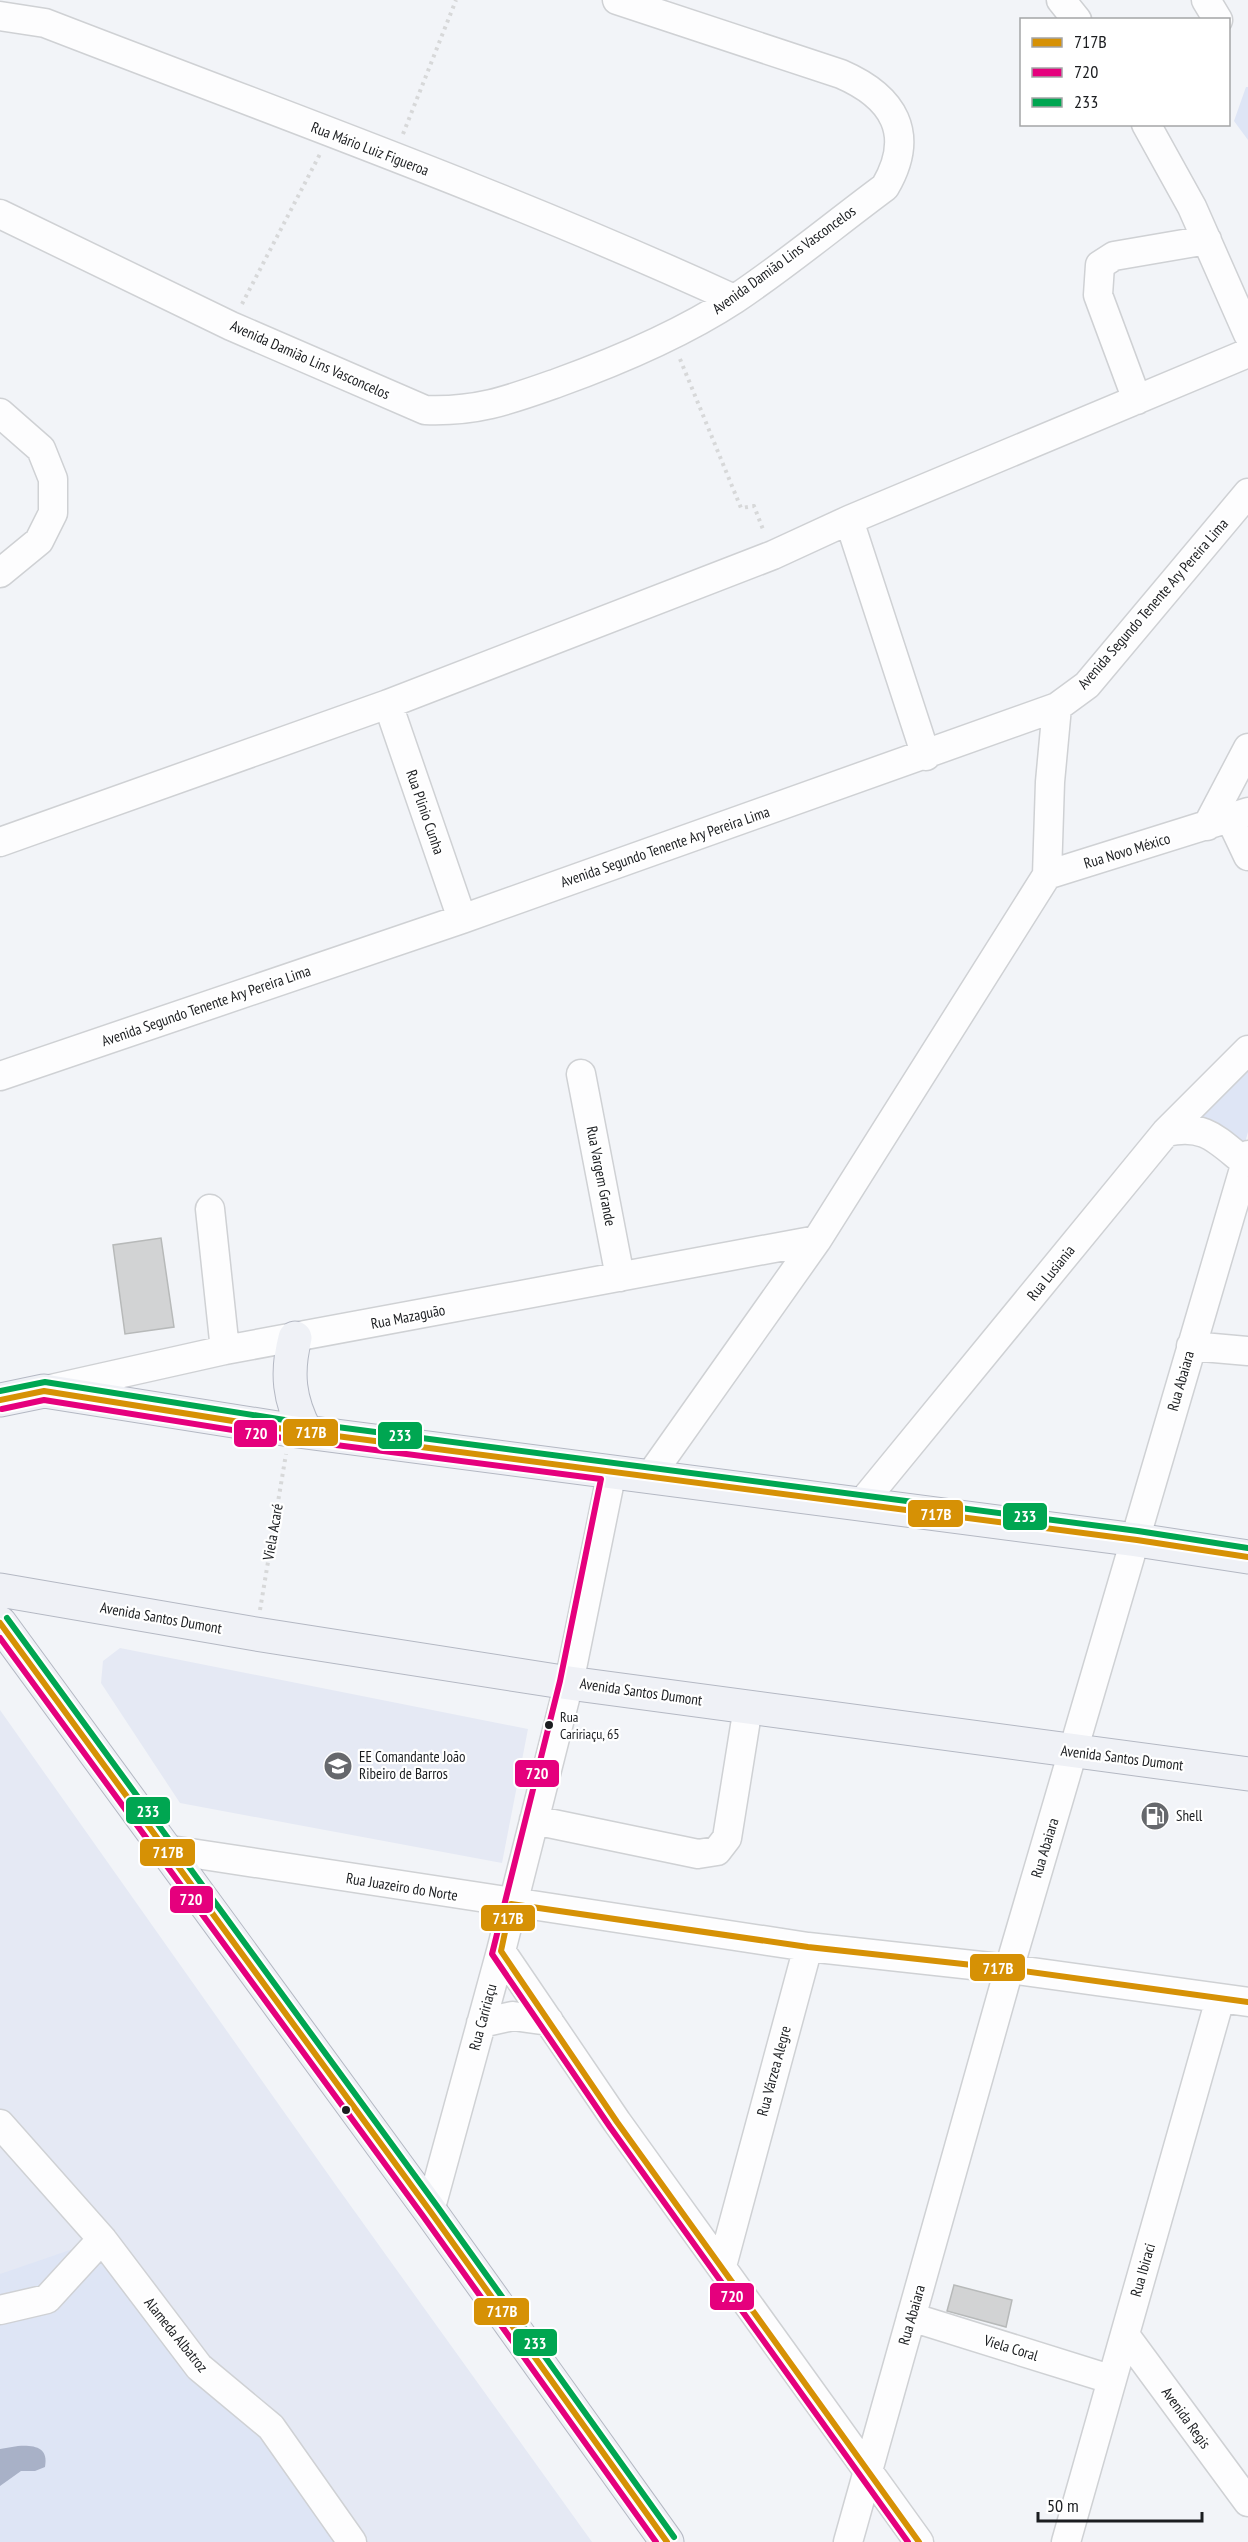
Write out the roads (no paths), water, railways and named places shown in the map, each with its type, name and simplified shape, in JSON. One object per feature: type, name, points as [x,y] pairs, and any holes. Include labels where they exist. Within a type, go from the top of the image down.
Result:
[{"type":"main road","points":[[295,1338],[289,1360],[291,1400],[298,1431]]},
{"type":"main road","points":[[44,1391],[298,1431],[1137,1540],[1248,1557]]},
{"type":"main road","name":"Rua Mazaguão","points":[[0,1400],[44,1391]]},
{"type":"main road","name":"Avenida Santos Dumont","points":[[0,1590],[256,1634],[569,1683],[1248,1774]]},
{"type":"main road","points":[[0,1623],[430,2211],[667,2542]]},
{"type":"street","name":"Avenida Damião Lins Vasconcelos","points":[[0,214],[231,326],[425,410],[458,412],[537,390],[670,336],[734,299],[885,187],[897,166],[901,146],[896,126],[875,92],[856,81],[617,0]]},
{"type":"street","points":[[1061,0],[1075,18]]},
{"type":"street","points":[[1206,0],[1217,18]]},
{"type":"street","name":"Rua Mário Luiz Figueroa","points":[[0,16],[45,23],[331,133],[666,268],[734,299]]},
{"type":"street","points":[[1147,126],[1192,207],[1248,334]]},
{"type":"street","points":[[1137,400],[1098,294],[1100,265],[1114,255],[1207,240]]},
{"type":"street","points":[[0,842],[388,704],[773,555],[849,520],[1248,353]]},
{"type":"street","points":[[0,413],[42,449],[53,479],[53,513],[39,542],[0,573]]},
{"type":"street","name":"Avenida Segundo Tenente Ary Pereira Lima","points":[[0,1076],[462,919],[926,756],[1057,707],[1087,685],[1248,493]]},
{"type":"street","points":[[849,520],[926,756]]},
{"type":"street","name":"Rua Plinio Cunha","points":[[388,704],[462,919]]},
{"type":"street","points":[[650,1476],[817,1239],[1047,875],[1050,782],[1057,707]]},
{"type":"street","points":[[1248,748],[1228,819],[1248,856]]},
{"type":"street","name":"Rua Novo México","points":[[1047,875],[1228,819]]},
{"type":"street","name":"Rua Lusiania","points":[[861,1504],[1166,1132],[1248,1050]]},
{"type":"street","name":"Rua Vargem Grande","points":[[581,1074],[620,1277]]},
{"type":"street","points":[[1166,1132],[1179,1129],[1202,1131],[1247,1159]]},
{"type":"street","name":"Rua Abaiara","points":[[848,2542],[1009,1969],[1137,1540],[1191,1346],[1247,1159]]},
{"type":"street","points":[[210,1209],[225,1350]]},
{"type":"street","name":"Rua Mazaguão","points":[[44,1391],[225,1350],[817,1239]]},
{"type":"street","points":[[1191,1346],[1248,1351]]},
{"type":"street","name":"Rua Caririaçu","points":[[430,2211],[501,1951],[511,1904],[569,1683],[612,1471]]},
{"type":"street","points":[[534,1820],[698,1854],[717,1851],[727,1838],[748,1707]]},
{"type":"street","name":"Rua Juazeiro do Norte","points":[[164,1849],[511,1904],[808,1947],[1009,1969],[1248,2002]]},
{"type":"street","name":"Rua Várzea Alegre","points":[[722,2266],[808,1947]]},
{"type":"street","points":[[501,1951],[689,2221],[919,2542]]},
{"type":"street","name":"Rua Ibiraci","points":[[1066,2542],[1110,2379],[1125,2335],[1220,1999]]},
{"type":"street","points":[[481,2023],[513,2016],[549,2021]]},
{"type":"street","name":"Alameda Albatroz","points":[[0,2124],[102,2239],[199,2367],[271,2427],[352,2542]]},
{"type":"street","points":[[689,2221],[717,2216],[741,2195]]},
{"type":"street","points":[[0,2310],[47,2299],[102,2239]]},
{"type":"street","name":"Viela Coral","points":[[911,2317],[1110,2379]]},
{"type":"street","name":"Avenida Regis","points":[[1125,2335],[1248,2502]]},
{"type":"street","points":[[838,2429],[864,2423],[886,2407]]},
{"type":"place","name":"Rua Caririaçu, 65","points":[[549,1725]]},
{"type":"place","name":"EE Comandante João Ribeiro de Barros","points":[[338,1766]]},
{"type":"place","name":"Shell","points":[[1155,1816]]}]
